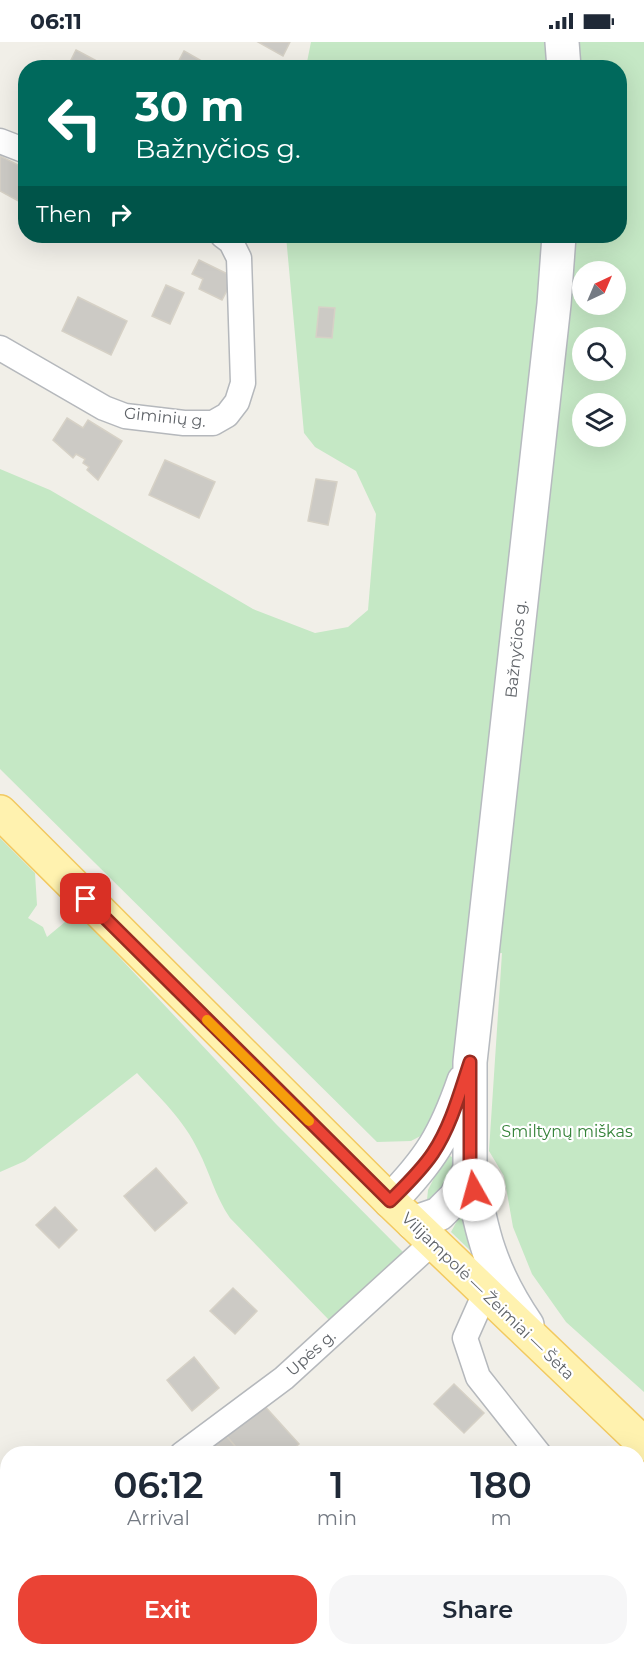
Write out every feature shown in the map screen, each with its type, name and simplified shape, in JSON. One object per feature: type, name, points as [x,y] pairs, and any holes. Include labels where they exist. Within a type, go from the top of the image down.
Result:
[{"type":"main road","points":[[562,42],[563,60]]},
{"type":"main road","name":"Bažnyčios g.","points":[[470,1062],[435,1151],[418,1173],[412,1222],[438,1214],[456,1197],[470,1169],[470,1062],[553,316],[558,243]]},
{"type":"main road","name":"Vilijampolė — Žeimiai — Šėta","points":[[0,812],[257,1070],[484,1293],[644,1444]]},
{"type":"main road","points":[[470,1169],[481,1231],[495,1272],[515,1308],[547,1353]]},
{"type":"street","points":[[0,141],[18,148]]},
{"type":"street","name":"Giminių g.","points":[[0,348],[104,408],[125,416],[184,423],[213,423],[227,415],[237,402],[243,383],[239,258],[232,243]]},
{"type":"street","name":"Upės g.","points":[[193,1446],[284,1378],[412,1222]]},
{"type":"street","points":[[484,1293],[465,1338],[478,1377],[533,1446]]},
{"type":"green space","name":"Smiltynų miškas","points":[[311,42],[644,42],[644,1392],[566,1322],[532,1274],[513,1227],[504,1176],[489,1151],[502,953],[484,954],[454,1081],[430,1131],[411,1141],[377,1142],[0,769],[0,469],[50,490],[253,609],[315,633],[348,627],[368,610],[376,514],[356,471],[315,447],[304,433],[287,243],[627,243],[627,60],[307,60]]},
{"type":"green space","points":[[0,838],[35,873],[37,905],[28,918],[43,927],[47,937],[77,912],[276,1124],[404,1253],[329,1320],[230,1218],[186,1129],[137,1073],[25,1161],[0,1172]]},
{"type":"green space","points":[[446,1154],[454,1158],[446,1190],[429,1203],[428,1190]]},
{"type":"green space","points":[[464,1208],[475,1255],[451,1232]]},
{"type":"building","points":[[258,42],[290,42],[283,56]]},
{"type":"building","points":[[76,50],[95,60],[71,60]]},
{"type":"building","points":[[184,51],[200,60],[179,60]]},
{"type":"building","points":[[0,156],[18,165],[18,201],[0,191]]},
{"type":"building","points":[[199,260],[234,277],[222,300],[199,289],[203,279],[192,274]]},
{"type":"building","points":[[166,285],[184,293],[170,324],[152,316]]},
{"type":"building","points":[[78,297],[127,321],[111,355],[62,331]]},
{"type":"building","points":[[319,307],[335,308],[332,338],[316,337]]},
{"type":"building","points":[[67,418],[83,428],[88,420],[122,441],[98,480],[87,470],[89,467],[83,463],[85,459],[76,454],[73,458],[53,440]]},
{"type":"building","points":[[165,460],[215,482],[199,518],[149,495]]},
{"type":"building","points":[[316,479],[337,482],[328,525],[308,521]]},
{"type":"building","points":[[156,1168],[187,1203],[155,1231],[124,1196]]},
{"type":"building","points":[[55,1207],[77,1230],[59,1248],[36,1225]]},
{"type":"building","points":[[233,1288],[257,1311],[235,1334],[210,1311]]},
{"type":"building","points":[[194,1357],[219,1388],[192,1411],[167,1380]]},
{"type":"building","points":[[454,1384],[484,1413],[464,1433],[434,1404]]},
{"type":"building","points":[[261,1402],[299,1444],[297,1446],[235,1446],[224,1433]]},
{"type":"building","points":[[224,1433],[235,1446],[208,1446]]},
{"type":"slow traffic","points":[[207,1020],[309,1121]]},
{"type":"route","points":[[86,899],[390,1201],[418,1173],[435,1151],[470,1062],[470,1169],[474,1190]]}]
